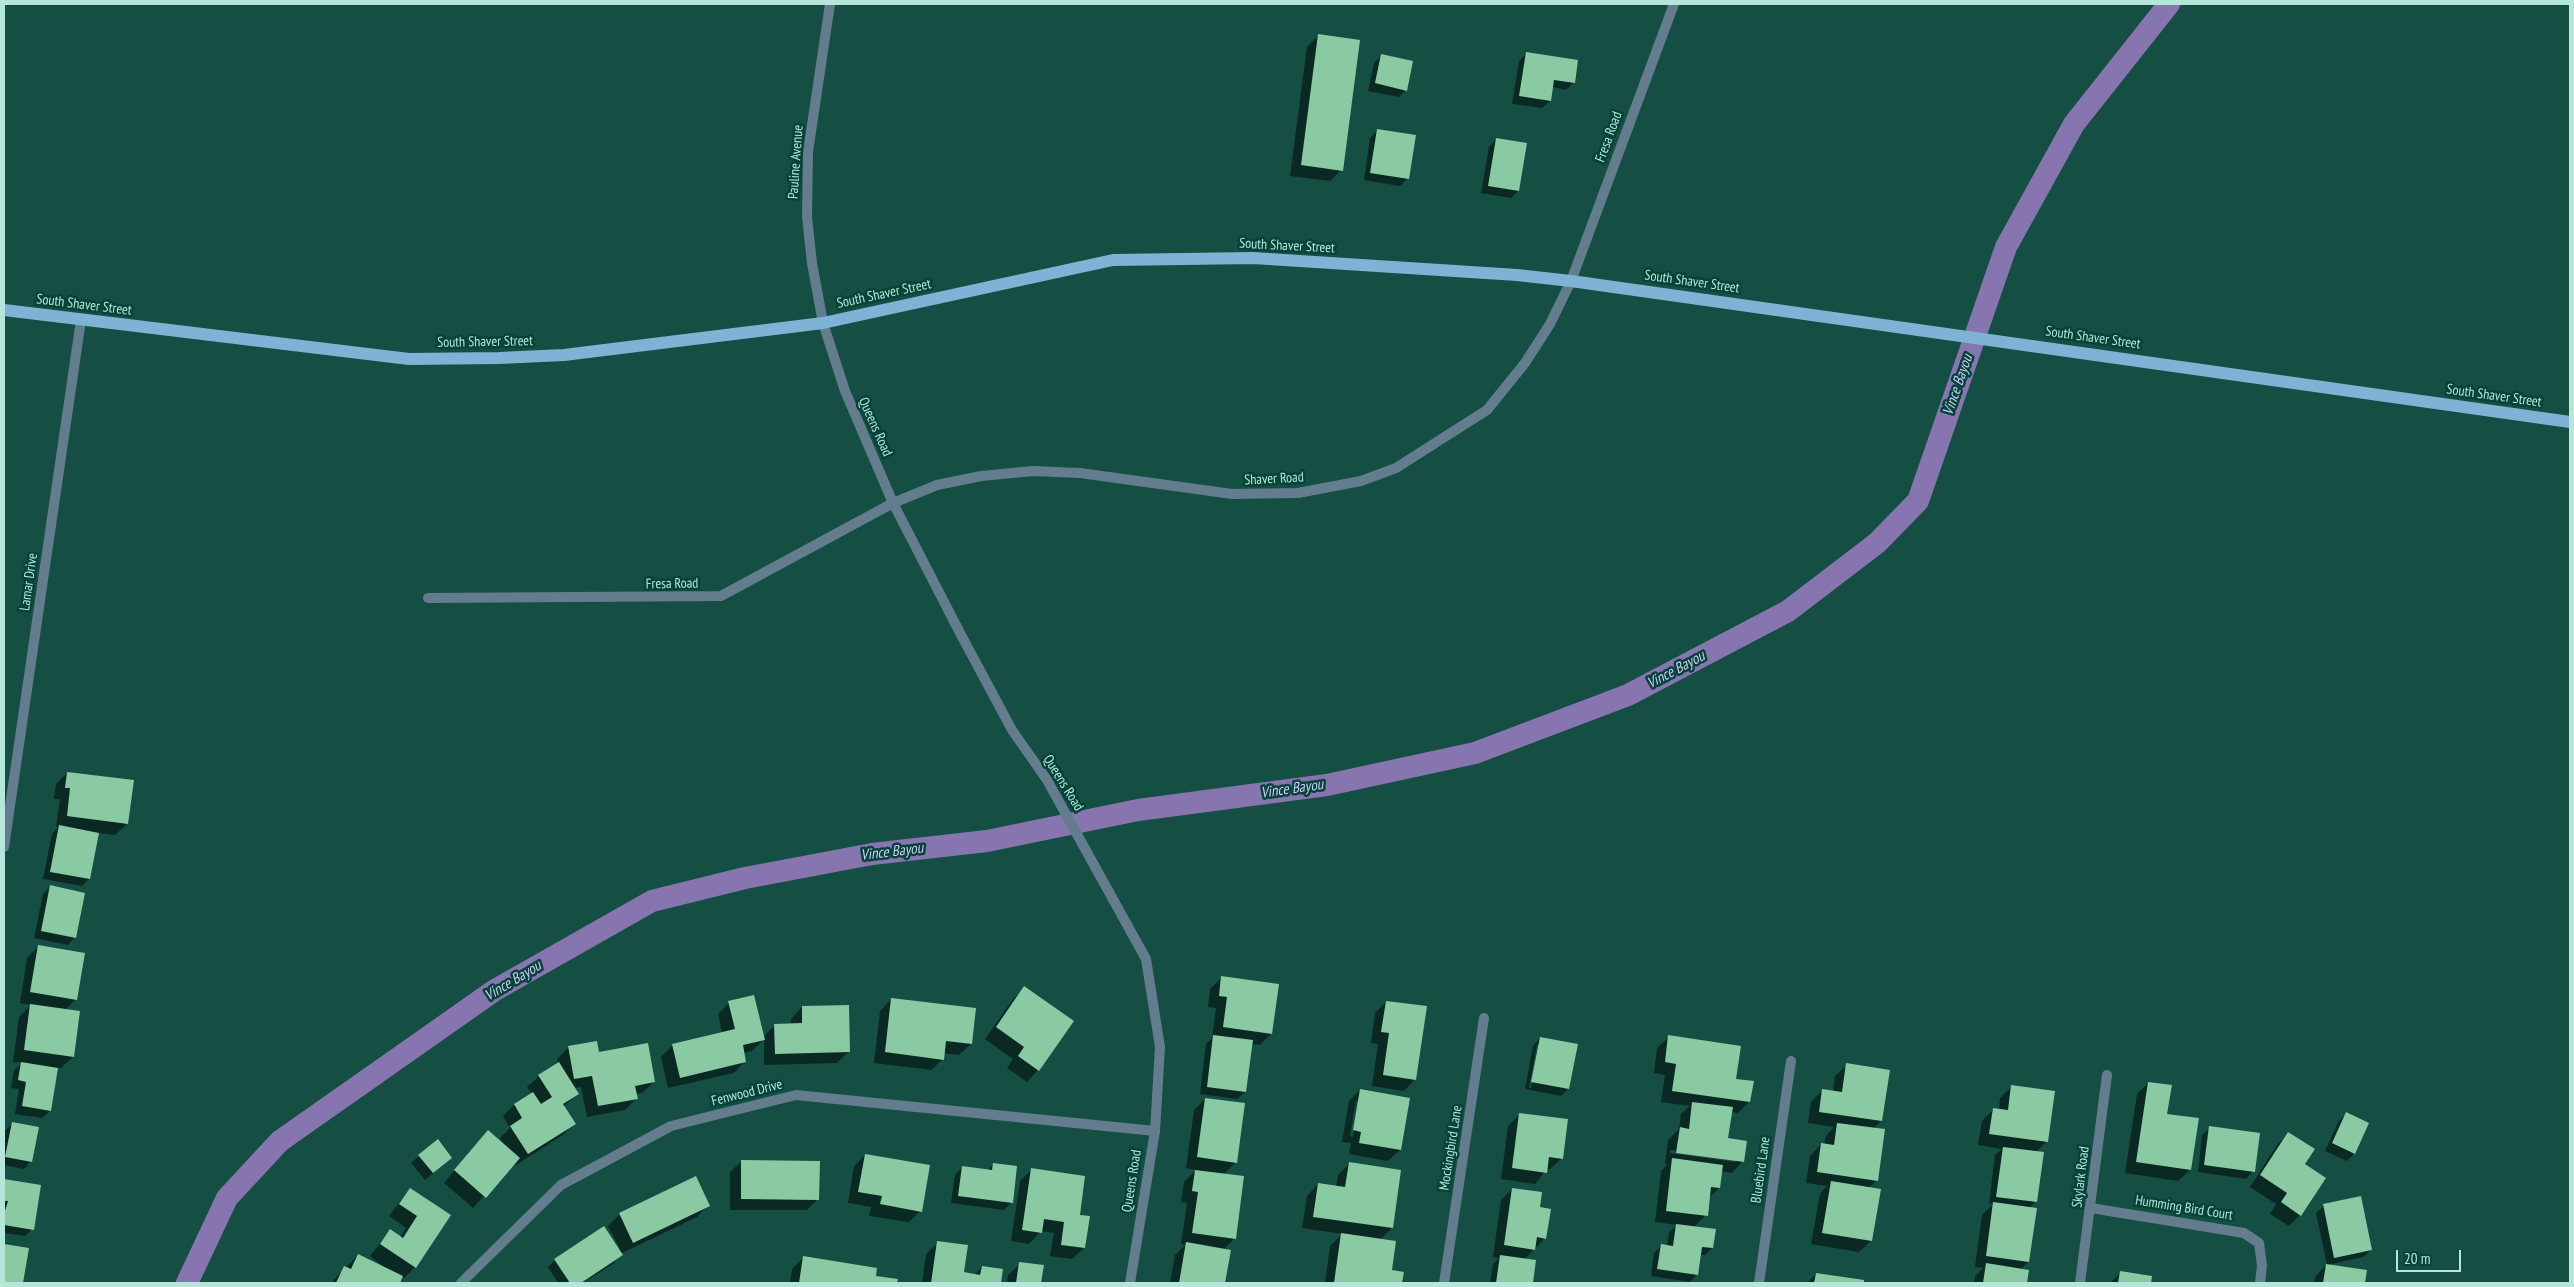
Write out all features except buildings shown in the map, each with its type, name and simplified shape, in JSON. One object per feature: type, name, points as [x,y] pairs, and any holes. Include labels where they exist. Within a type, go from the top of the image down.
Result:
[{"type":"main road","name":"South Shaver Street","points":[[4,310],[409,359],[564,355],[823,323],[1113,260],[1253,258],[1517,275],[1571,281],[1932,330],[2570,422]]},
{"type":"street","name":"Pauline Avenue","points":[[823,323],[806,217],[808,152],[830,4]]},
{"type":"street","name":"Fresa Road","points":[[1571,281],[1674,4]]},
{"type":"street","name":"Shaver Road","points":[[893,502],[937,485],[981,476],[1033,471],[1080,473],[1232,494],[1298,493],[1361,481],[1396,468],[1487,410],[1525,363],[1550,324],[1571,281]]},
{"type":"street","name":"Lamar Drive","points":[[4,847],[81,320]]},
{"type":"street","name":"Queens Road","points":[[823,323],[844,391],[893,502],[1012,730],[1047,780],[1146,959],[1160,1047],[1155,1131],[1130,1283]]},
{"type":"street","name":"Fresa Road","points":[[428,598],[721,596],[893,502]]},
{"type":"street","name":"Mockingbird Lane","points":[[1444,1283],[1484,1018]]},
{"type":"street","name":"Bluebird Lane","points":[[1759,1283],[1791,1061]]},
{"type":"street","name":"Skylark Road","points":[[2080,1283],[2107,1075]]},
{"type":"street","name":"Fenwood Drive","points":[[461,1283],[561,1185],[671,1126],[796,1095],[1155,1131]]},
{"type":"street","name":"Humming Bird Court","points":[[2091,1208],[2244,1233],[2259,1243],[2262,1266],[2260,1283]]},
{"type":"waterway","name":"Vince Bayou","points":[[187,1283],[227,1198],[280,1141],[495,990],[652,901],[745,878],[872,854],[987,841],[1138,810],[1327,785],[1475,753],[1628,695],[1788,611],[1877,543],[1918,501],[2006,247],[2074,124],[2169,4]]}]
